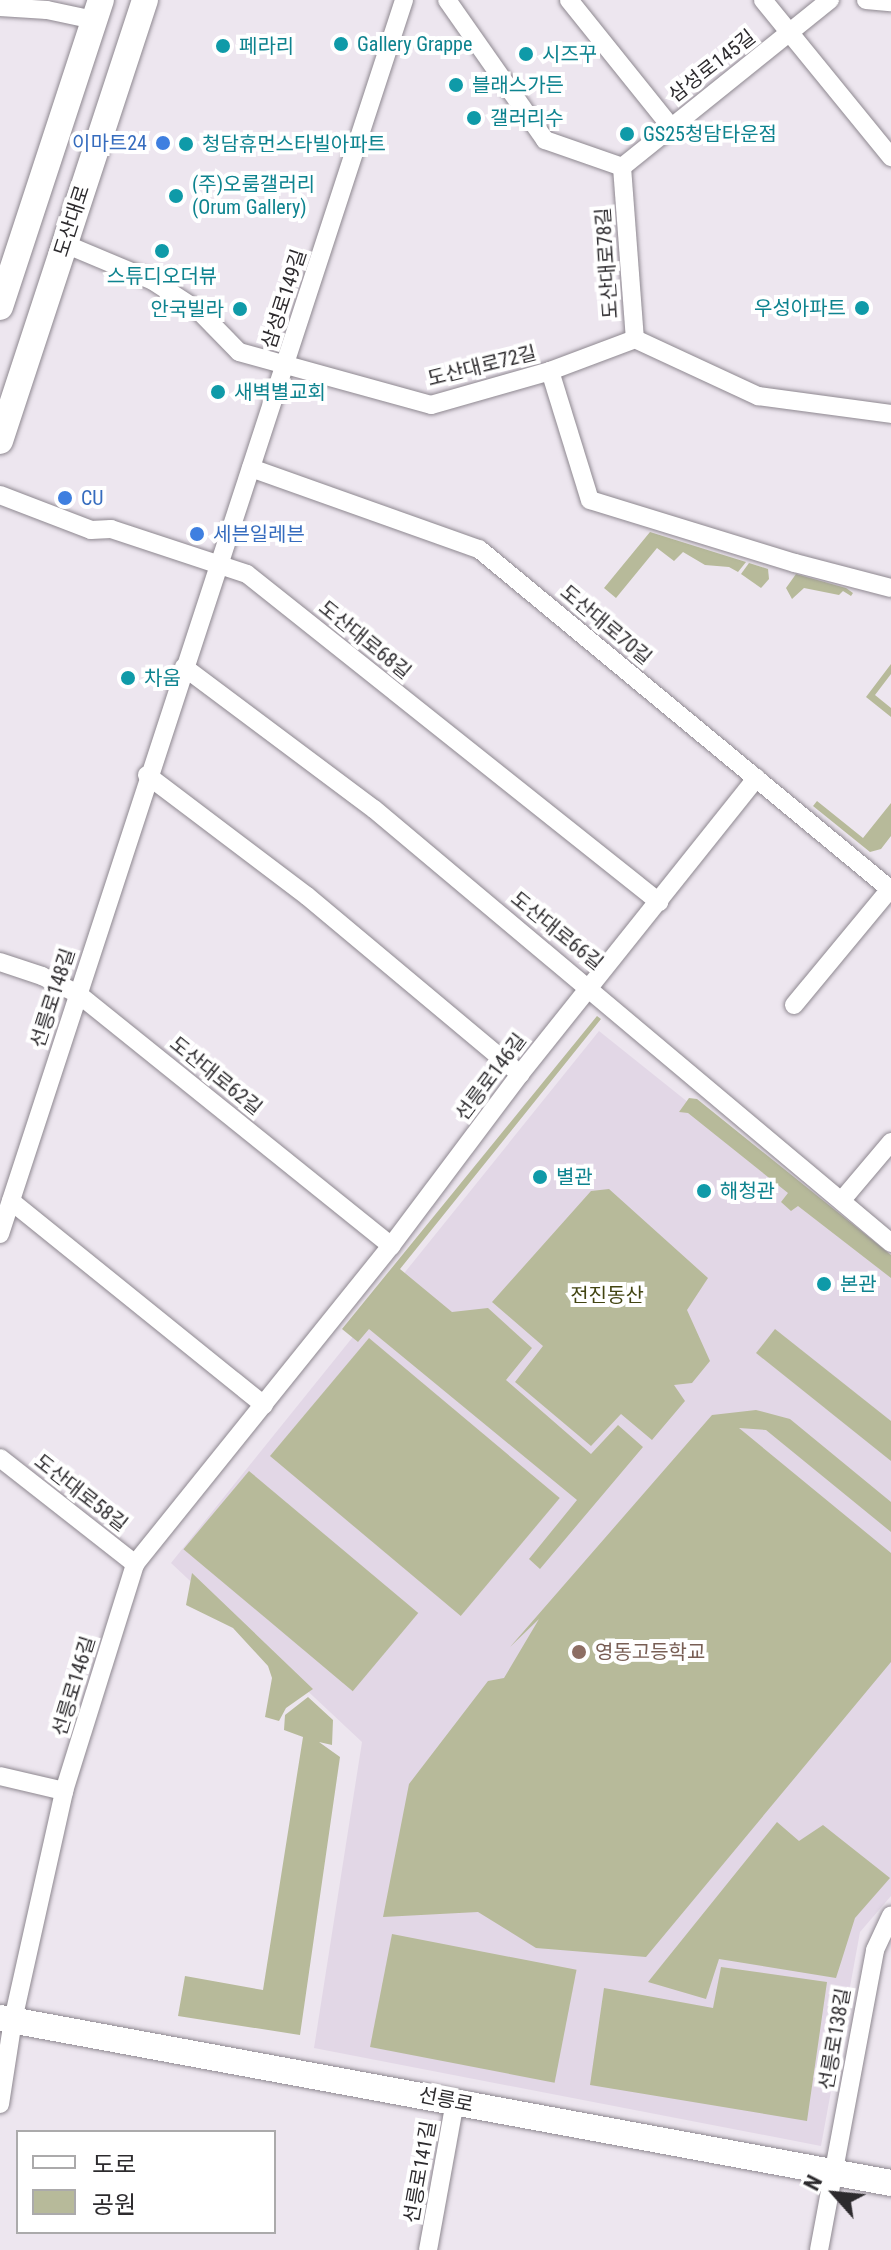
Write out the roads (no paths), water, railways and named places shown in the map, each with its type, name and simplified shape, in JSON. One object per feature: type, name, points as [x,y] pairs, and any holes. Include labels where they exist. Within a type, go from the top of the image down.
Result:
[{"type":"main road","name":"도산대로","points":[[0,441],[145,0]]},
{"type":"main road","name":"도산대로","points":[[0,307],[97,10]]},
{"type":"main road","name":"선릉로","points":[[7,2019],[891,2183]]},
{"type":"street","name":"삼성로149길","points":[[216,565],[287,364],[404,0]]},
{"type":"street","points":[[447,0],[545,140],[622,167]]},
{"type":"street","points":[[569,0],[671,127]]},
{"type":"street","points":[[763,0],[891,157]]},
{"type":"street","name":"삼성로145길","points":[[622,167],[830,0]]},
{"type":"street","points":[[866,0],[891,2]]},
{"type":"street","points":[[0,7],[97,10]]},
{"type":"street","name":"도산대로78길","points":[[622,167],[635,339],[758,396],[891,414]]},
{"type":"street","name":"도산대로72길","points":[[65,244],[153,281],[199,311],[239,352],[431,405],[550,371],[590,500],[891,588]]},
{"type":"street","points":[[550,371],[635,339]]},
{"type":"street","name":"도산대로70길","points":[[251,468],[479,549],[890,889]]},
{"type":"street","name":"도산대로68길","points":[[0,495],[91,530],[111,529],[247,574],[659,902]]},
{"type":"street","name":"선릉로148길","points":[[0,1234],[216,565]]},
{"type":"street","name":"도산대로66길","points":[[184,667],[374,809],[590,986],[891,1243]]},
{"type":"street","points":[[147,775],[307,896],[520,1074]]},
{"type":"street","name":"선릉로146길","points":[[0,2104],[7,2019],[64,1791],[135,1564],[391,1246],[520,1074],[756,778]]},
{"type":"street","points":[[794,1005],[890,889]]},
{"type":"street","name":"도산대로62길","points":[[0,962],[42,976],[78,994],[391,1246]]},
{"type":"street","points":[[842,1200],[891,1142]]},
{"type":"street","points":[[11,1201],[264,1405]]},
{"type":"street","name":"도산대로58길","points":[[0,1458],[135,1564]]},
{"type":"street","points":[[0,1776],[64,1791]]},
{"type":"street","name":"선릉로138길","points":[[819,2250],[857,2036],[891,1916]]},
{"type":"street","name":"선릉로141길","points":[[428,2250],[455,2102]]},
{"type":"place","name":"Gallery Grappe","points":[[341,44]]},
{"type":"place","name":"페라리","points":[[223,46]]},
{"type":"place","name":"시즈꾸","points":[[526,54]]},
{"type":"place","name":"블래스가든","points":[[456,85]]},
{"type":"place","name":"갤러리수","points":[[474,118]]},
{"type":"place","name":"GS25청담타운점","points":[[627,134]]},
{"type":"place","name":"이마트24","points":[[163,143]]},
{"type":"place","name":"청담휴먼스타빌아파트","points":[[186,144]]},
{"type":"place","name":"(주)오룸갤러리 (Orum Gallery)","points":[[176,196]]},
{"type":"place","name":"스튜디오더뷰","points":[[162,251]]},
{"type":"place","name":"우성아파트","points":[[862,308]]},
{"type":"place","name":"안국빌라","points":[[240,309]]},
{"type":"place","name":"새벽별교회","points":[[218,392]]},
{"type":"place","name":"CU","points":[[65,498]]},
{"type":"place","name":"세븐일레븐","points":[[197,534]]},
{"type":"place","name":"차움","points":[[128,678]]},
{"type":"place","name":"별관","points":[[540,1177]]},
{"type":"place","name":"해청관","points":[[704,1191]]},
{"type":"place","name":"본관","points":[[824,1284]]},
{"type":"place","name":"영동고등학교","points":[[579,1652]]},
{"type":"park label","name":"전진동산","points":[[607,1295]]}]
